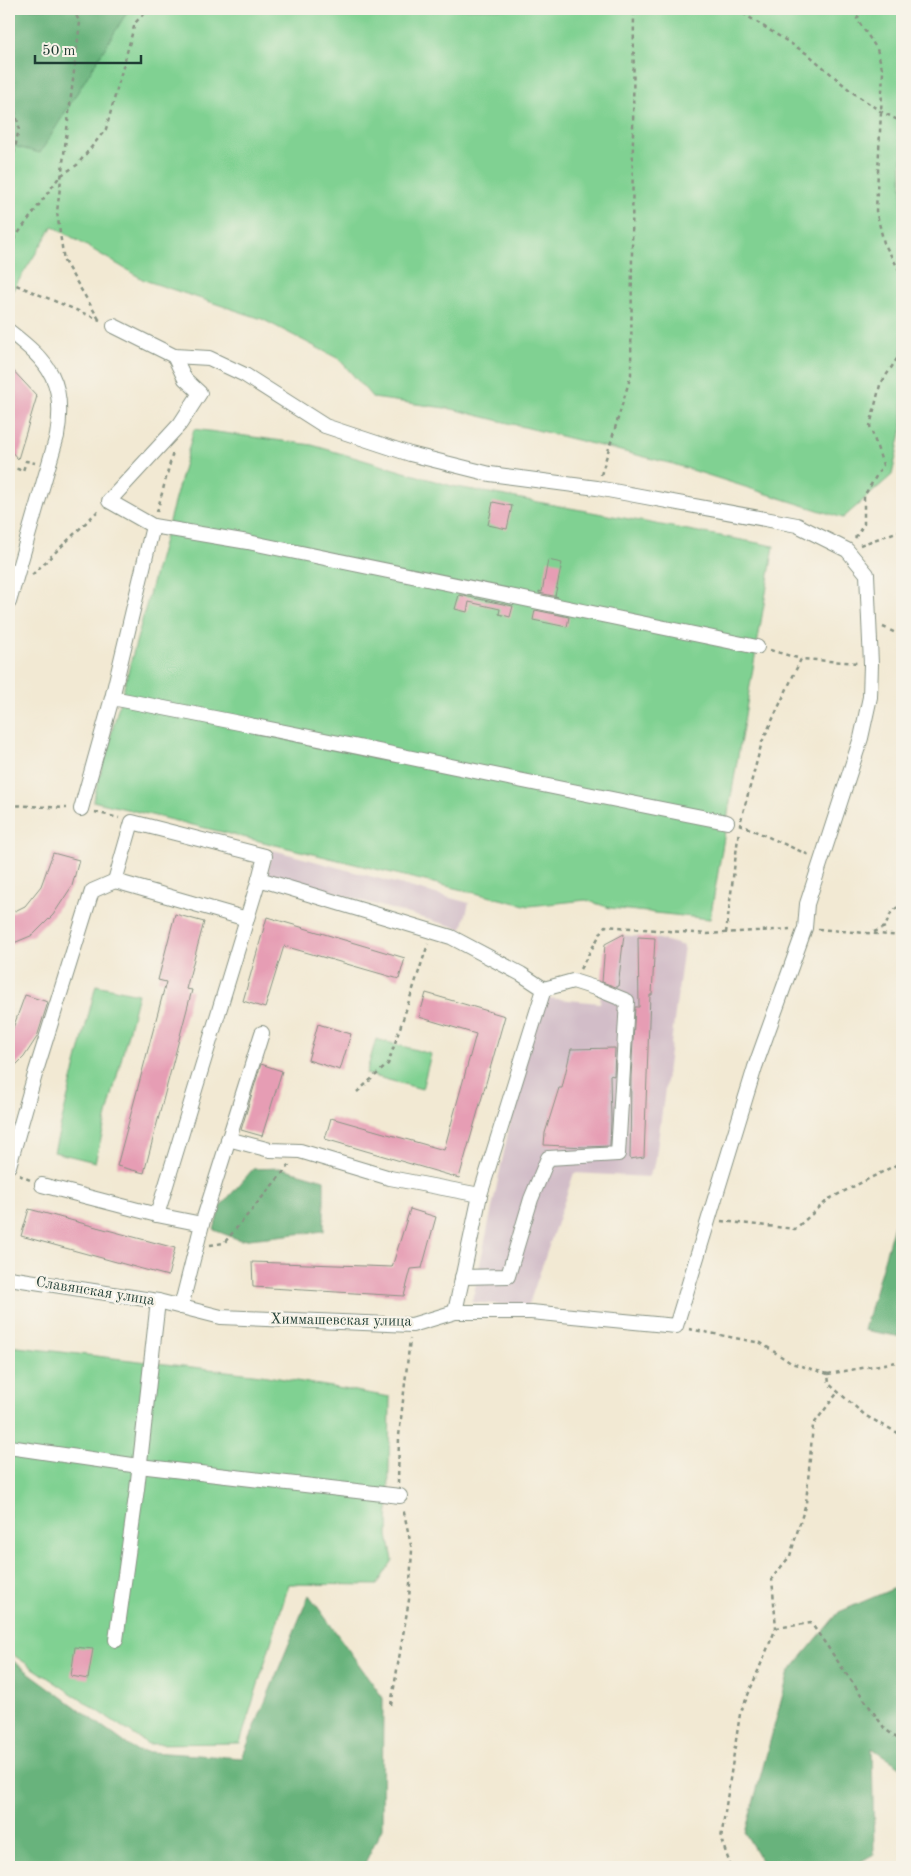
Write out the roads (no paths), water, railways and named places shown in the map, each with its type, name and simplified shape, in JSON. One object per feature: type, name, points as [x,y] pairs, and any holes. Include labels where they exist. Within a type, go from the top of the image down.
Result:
[{"type":"street","points":[[114,326],[174,356],[185,379],[200,393],[180,424],[109,501],[153,526],[248,542],[757,647]]},
{"type":"street","points":[[9,331],[33,350],[53,375],[60,398],[60,419],[9,602]]},
{"type":"street","name":"Химмашевская улица","points":[[174,356],[209,358],[245,375],[325,426],[410,454],[490,474],[597,488],[797,524],[847,550],[867,574],[871,664],[870,697],[861,738],[807,904],[804,928],[755,1067],[676,1326],[531,1312],[455,1312],[412,1325],[221,1317],[181,1307]]},
{"type":"street","points":[[81,809],[112,698],[153,526]]},
{"type":"street","points":[[112,698],[733,823]]},
{"type":"street","points":[[115,881],[132,822],[265,856],[157,1216]]},
{"type":"street","points":[[259,880],[451,937],[521,974],[544,989],[573,981],[627,1001],[618,1154],[548,1158],[530,1199],[508,1276],[462,1277]]},
{"type":"street","points":[[13,1170],[36,1071],[92,891],[115,881],[246,919]]},
{"type":"street","points":[[455,1312],[480,1195],[544,989]]},
{"type":"street","points":[[181,1307],[202,1224],[262,1033]]},
{"type":"street","points":[[228,1138],[270,1150],[300,1152],[390,1178],[480,1195]]},
{"type":"street","points":[[42,1185],[157,1216],[202,1224]]},
{"type":"street","name":"Славянская улица","points":[[9,1278],[158,1301],[181,1307]]},
{"type":"street","points":[[116,1640],[158,1301]]},
{"type":"street","points":[[9,1447],[139,1466],[400,1496]]}]
